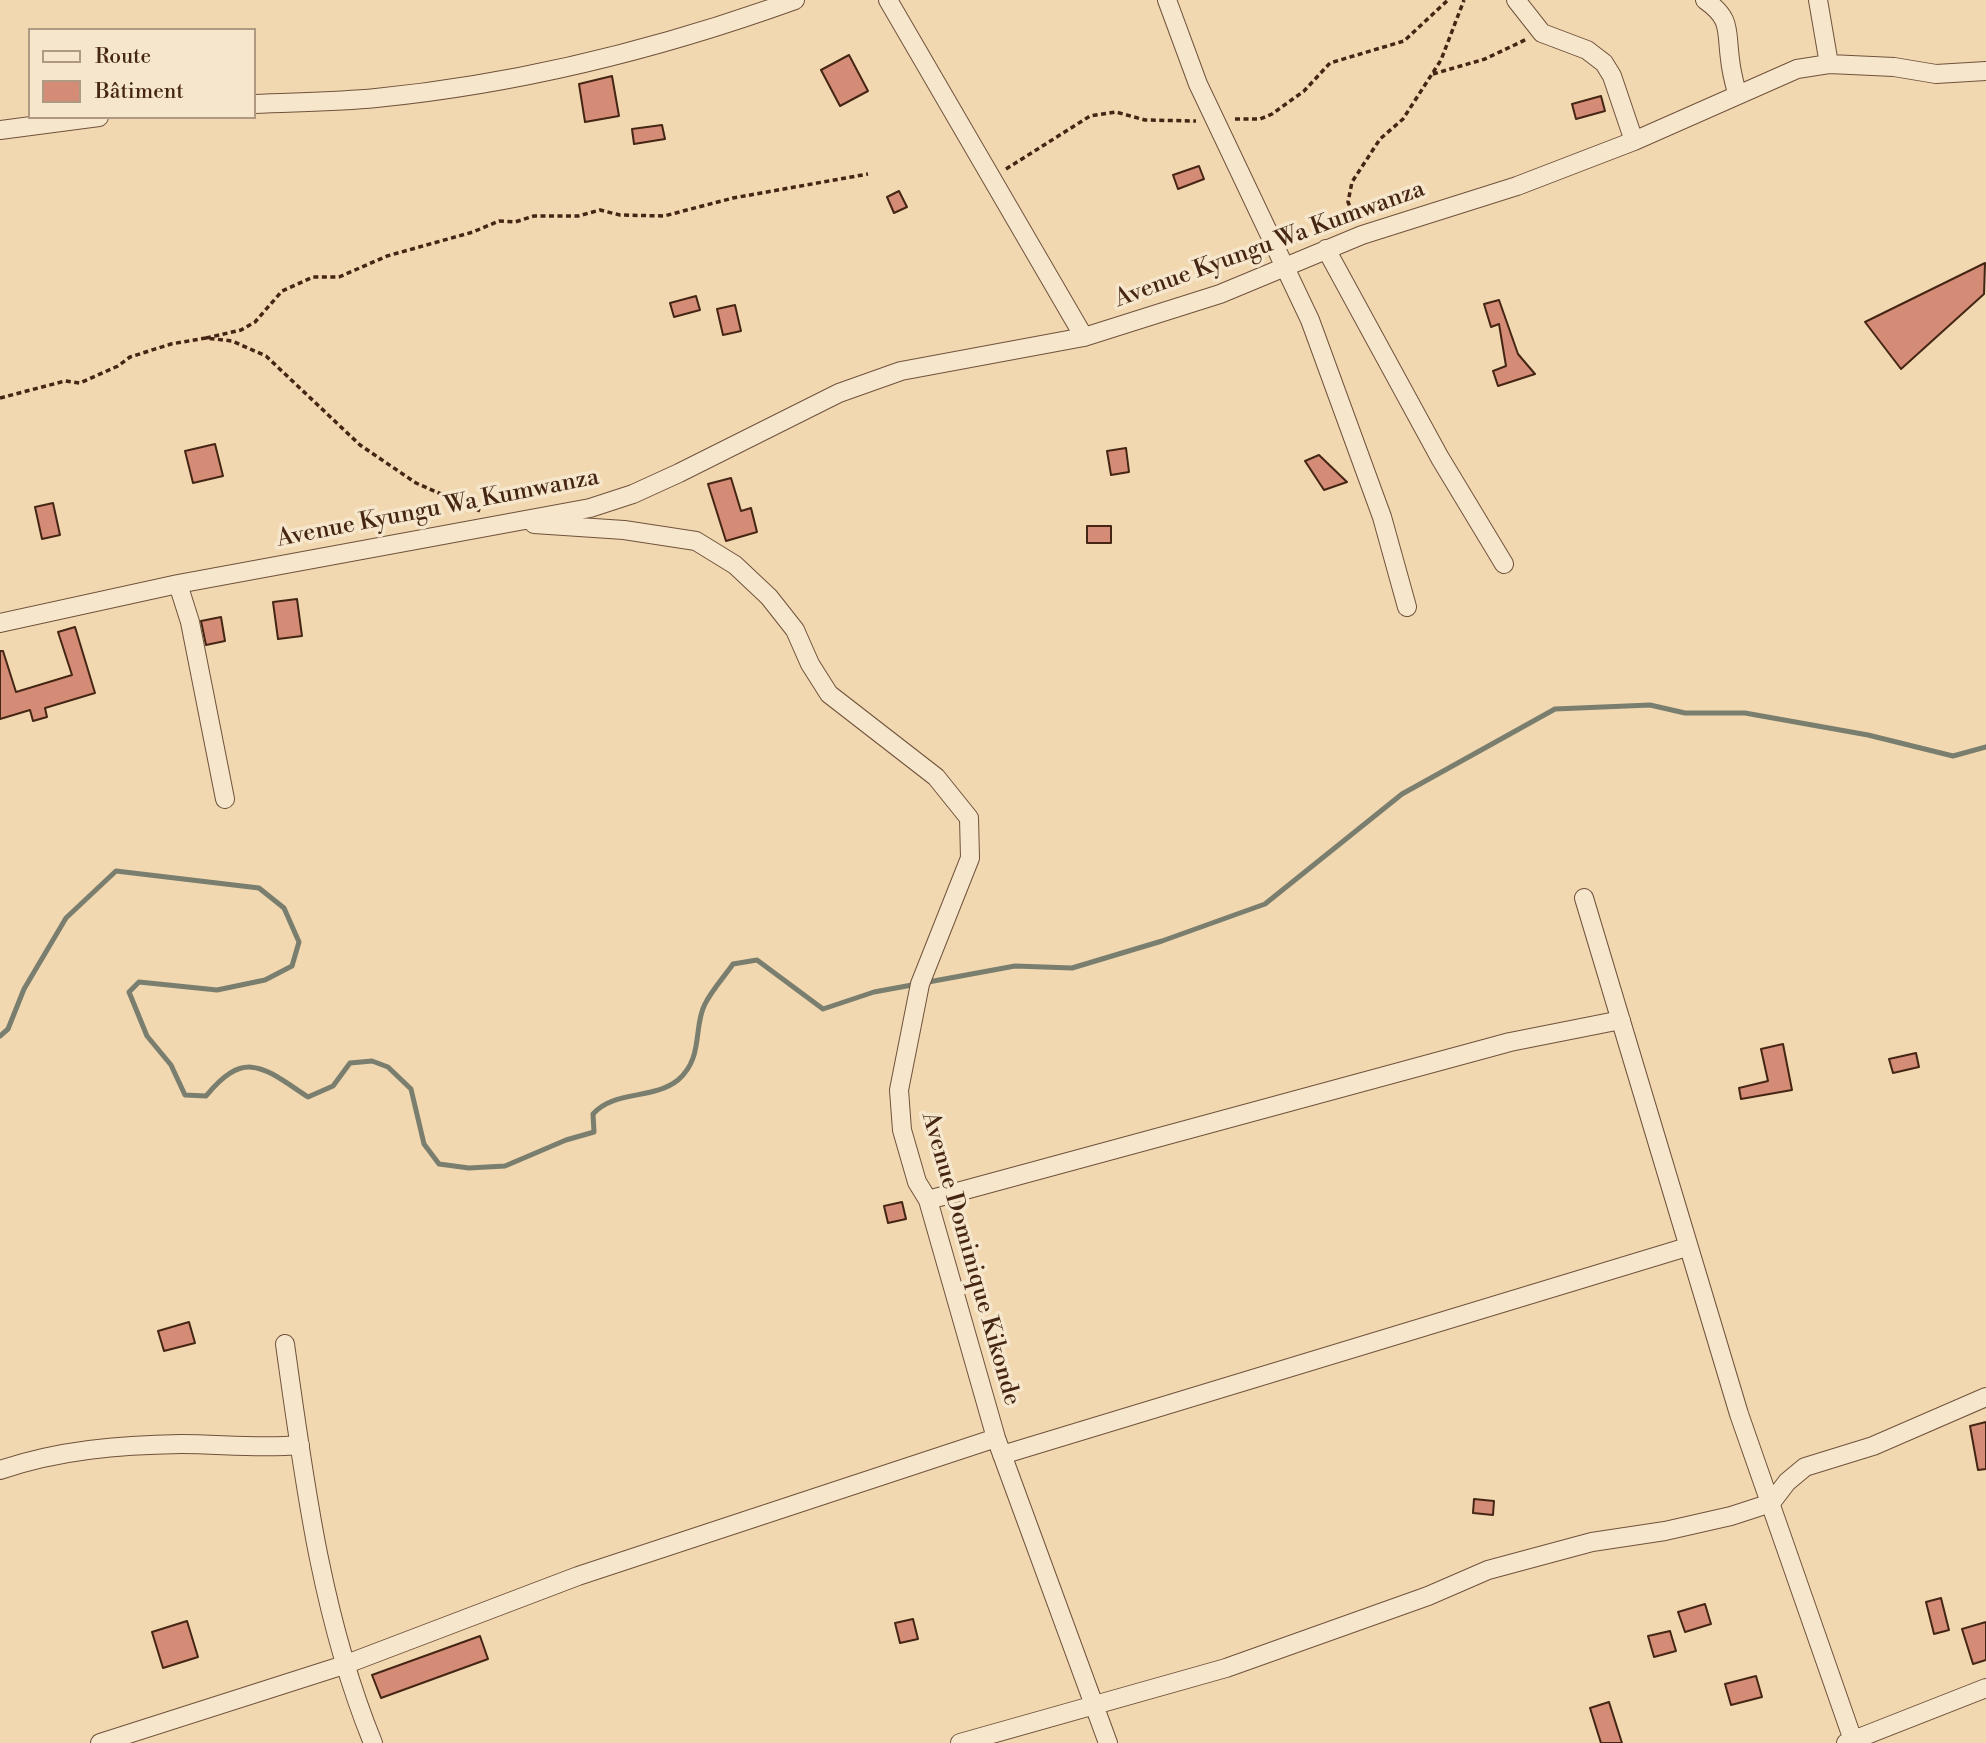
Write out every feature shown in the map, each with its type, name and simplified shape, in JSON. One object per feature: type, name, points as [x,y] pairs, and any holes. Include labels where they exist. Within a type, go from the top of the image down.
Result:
[{"type":"street","points":[[256,104],[377,98],[500,79],[583,62],[699,31],[795,0]]},
{"type":"street","points":[[888,0],[1084,337]]},
{"type":"street","points":[[1167,0],[1198,85],[1286,264],[1310,320],[1382,517],[1407,607]]},
{"type":"street","points":[[1516,0],[1542,33],[1587,50],[1604,63],[1612,76],[1634,141]]},
{"type":"street","points":[[1705,0],[1719,10],[1728,28],[1730,58],[1737,93]]},
{"type":"street","points":[[1818,0],[1829,64]]},
{"type":"street","name":"Avenue Kyungu Wa Kumwanza","points":[[0,624],[178,584],[590,508],[634,494],[839,393],[901,371],[1084,337],[1220,294],[1286,264],[1362,235],[1517,186],[1634,141],[1737,93],[1797,69],[1829,64],[1894,67],[1936,74],[1986,71]]},
{"type":"street","points":[[0,130],[84,119]]},
{"type":"street","points":[[1326,249],[1446,467],[1504,564]]},
{"type":"street","name":"Avenue Dominique Kikonde","points":[[508,523],[624,530],[696,541],[735,565],[769,597],[796,630],[810,664],[828,694],[936,777],[969,818],[970,858],[920,984],[900,1090],[902,1130],[917,1182],[928,1200],[996,1438],[1108,1743]]},
{"type":"street","points":[[178,584],[190,622],[225,799]]},
{"type":"street","points":[[1584,898],[1739,1414],[1851,1742],[1986,1688]]},
{"type":"street","points":[[928,1200],[1510,1042],[1621,1020]]},
{"type":"street","points":[[1002,1455],[1687,1247]]},
{"type":"street","points":[[285,1344],[320,1570],[344,1665],[373,1743]]},
{"type":"street","points":[[960,1743],[1238,1664],[1428,1596],[1488,1570],[1592,1542],[1665,1531],[1731,1516],[1771,1503],[1787,1482],[1805,1467],[1873,1446],[1986,1397]]},
{"type":"street","points":[[100,1743],[344,1665],[578,1576],[996,1438]]},
{"type":"street","points":[[0,1470],[53,1453],[123,1447],[300,1446]]},
{"type":"path","points":[[993,178],[1090,117],[1116,112],[1145,120],[1260,119],[1272,114],[1304,91],[1330,63],[1404,41],[1448,0]]},
{"type":"path","points":[[1362,235],[1348,202],[1352,182],[1380,139],[1403,119],[1441,60],[1464,0]]},
{"type":"path","points":[[1431,74],[1485,58],[1542,33]]},
{"type":"path","points":[[0,398],[65,382],[80,383],[118,366],[130,357],[171,344],[241,330],[255,322],[282,291],[313,277],[339,277],[387,256],[473,232],[499,221],[515,222],[534,216],[578,216],[600,210],[620,215],[664,216],[733,198],[868,174]]},
{"type":"path","points":[[206,338],[232,341],[266,356],[360,445],[416,483],[508,523]]},
{"type":"building","points":[[849,55],[868,91],[840,106],[821,70]]},
{"type":"building","points":[[612,76],[619,116],[585,122],[579,84]]},
{"type":"building","points":[[1601,96],[1605,111],[1576,119],[1572,104]]},
{"type":"building","points":[[662,125],[665,139],[634,144],[632,129]]},
{"type":"building","points":[[1199,166],[1204,179],[1178,189],[1173,175]]},
{"type":"building","points":[[899,191],[907,207],[894,213],[887,197]]},
{"type":"building","points":[[1985,263],[1984,294],[1901,369],[1865,322]]},
{"type":"building","points":[[696,296],[700,310],[674,317],[670,303]]},
{"type":"building","points":[[1499,300],[1518,354],[1535,374],[1498,386],[1493,371],[1506,366],[1499,324],[1491,327],[1484,304]]},
{"type":"building","points":[[735,305],[741,331],[723,335],[717,309]]},
{"type":"building","points":[[215,444],[223,476],[193,483],[185,451]]},
{"type":"building","points":[[1126,448],[1129,472],[1111,475],[1107,451]]},
{"type":"building","points":[[1319,455],[1347,482],[1324,490],[1305,461]]},
{"type":"building","points":[[731,478],[741,511],[751,508],[757,532],[726,541],[708,484]]},
{"type":"building","points":[[53,503],[60,535],[42,539],[35,507]]},
{"type":"building","points":[[1087,526],[1111,526],[1111,543],[1087,543]]},
{"type":"building","points":[[297,599],[302,636],[278,639],[273,602]]},
{"type":"building","points":[[221,617],[225,641],[206,645],[201,621]]},
{"type":"building","points":[[75,627],[95,693],[45,708],[47,717],[33,721],[30,710],[0,719],[0,651],[3,651],[16,692],[72,675],[58,632]]},
{"type":"building","points":[[1783,1044],[1792,1090],[1741,1099],[1739,1088],[1768,1081],[1761,1049]]},
{"type":"building","points":[[1916,1053],[1919,1067],[1893,1073],[1889,1059]]},
{"type":"building","points":[[902,1202],[906,1219],[888,1223],[884,1206]]},
{"type":"building","points":[[189,1322],[195,1343],[164,1351],[158,1331]]},
{"type":"building","points":[[1986,1422],[1986,1469],[1978,1470],[1970,1426]]},
{"type":"building","points":[[1474,1499],[1494,1501],[1493,1515],[1473,1513]]},
{"type":"building","points":[[1941,1598],[1949,1630],[1934,1634],[1926,1602]]},
{"type":"building","points":[[1705,1604],[1711,1624],[1685,1632],[1678,1612]]},
{"type":"building","points":[[913,1619],[918,1639],[900,1643],[895,1623]]},
{"type":"building","points":[[187,1621],[198,1657],[163,1668],[152,1632]]},
{"type":"building","points":[[1986,1622],[1986,1660],[1973,1664],[1962,1629]]},
{"type":"building","points":[[1670,1631],[1676,1651],[1654,1657],[1648,1636]]},
{"type":"building","points":[[480,1636],[488,1659],[381,1698],[372,1675]]},
{"type":"building","points":[[1756,1676],[1762,1697],[1731,1705],[1725,1684]]},
{"type":"building","points":[[1609,1702],[1622,1743],[1601,1743],[1590,1708]]},
{"type":"waterway","points":[[0,1036],[8,1029],[24,989],[66,918],[116,871],[259,888],[284,908],[299,942],[292,966],[265,980],[217,990],[139,982],[129,992],[147,1036],[171,1065],[185,1095],[206,1096],[232,1072],[255,1068],[267,1071],[308,1097],[333,1086],[350,1063],[372,1061],[388,1067],[411,1089],[424,1144],[439,1164],[469,1168],[505,1166],[566,1140],[594,1132],[593,1114],[612,1101],[657,1090],[678,1080],[692,1062],[705,1004],[733,964],[757,960],[823,1009],[874,992],[1015,966],[1072,968],[1162,941],[1265,904],[1402,794],[1555,709],[1650,705],[1685,713],[1745,713],[1868,735],[1953,756],[1986,747]]}]
